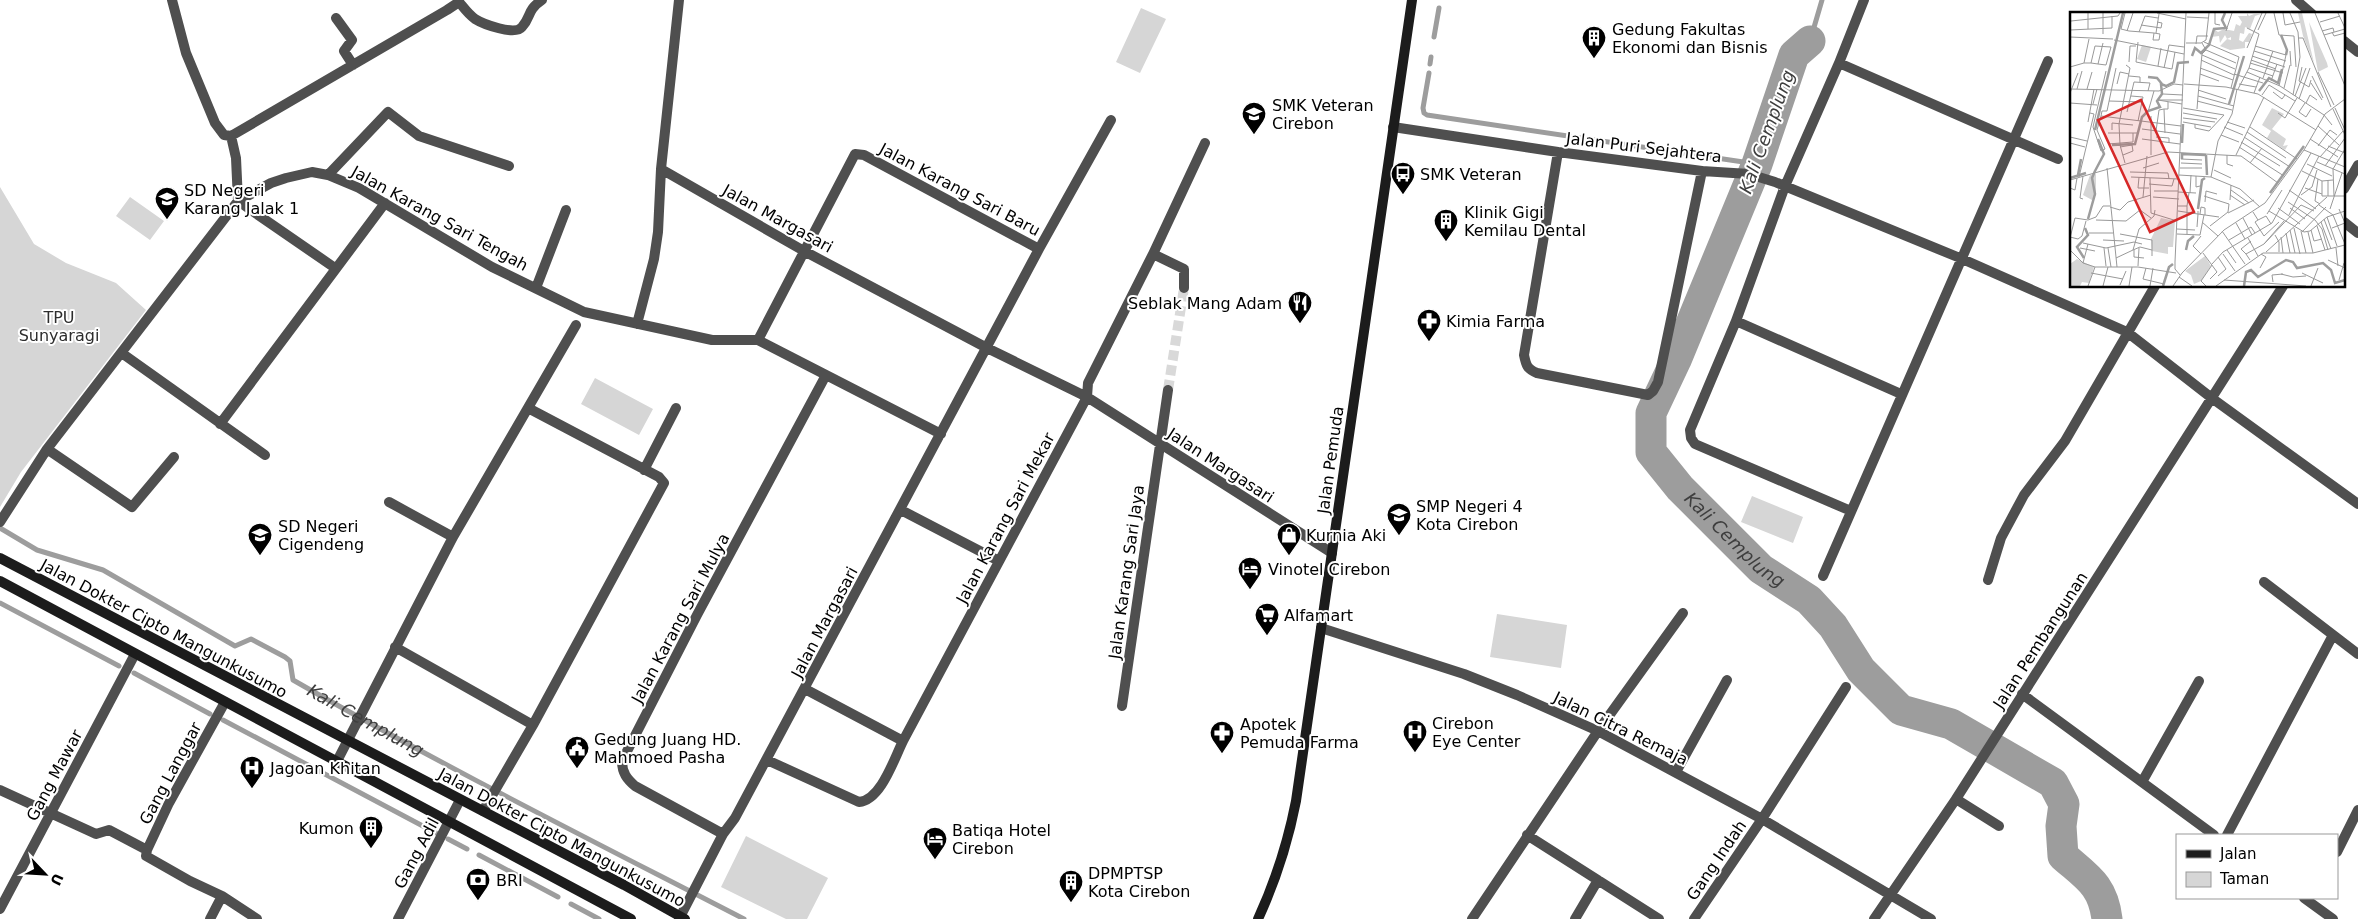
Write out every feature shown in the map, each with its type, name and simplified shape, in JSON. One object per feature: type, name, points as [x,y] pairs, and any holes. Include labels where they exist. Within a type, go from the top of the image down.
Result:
[{"type":"main road","name":"Jalan Pemuda","points":[[1258,919],[1276,880],[1289,833],[1321,628],[1412,0]]},
{"type":"main road","name":"Jalan Dokter Cipto Mangunkusumo","points":[[0,558],[348,737],[460,800],[682,916]]},
{"type":"main road","points":[[0,581],[336,763],[631,919]]},
{"type":"street","points":[[172,0],[186,53],[215,123],[224,135],[231,136],[458,1],[468,13],[481,22],[511,30],[519,30],[523,27],[531,7],[542,0]]},
{"type":"street","points":[[636,324],[654,259],[658,232],[661,169],[679,0]]},
{"type":"street","points":[[1851,511],[1696,444],[1690,438],[1690,430],[1736,321],[1785,186],[1839,63],[1864,0]]},
{"type":"street","points":[[2296,0],[2310,12]]},
{"type":"street","points":[[336,18],[352,40],[344,51],[353,65]]},
{"type":"street","points":[[2346,43],[2358,52]]},
{"type":"street","points":[[1823,576],[1960,258],[2015,139],[2048,61]]},
{"type":"street","points":[[1839,63],[2058,158]]},
{"type":"street","points":[[328,175],[388,112],[419,136],[509,166]]},
{"type":"street","name":"Jalan Margasari","points":[[682,916],[723,834],[735,818],[767,760],[1039,249],[1111,120]]},
{"type":"street","name":"Jalan Puri Sejahtera","points":[[1393,126],[1558,152],[1702,171],[1749,174],[1775,182],[1960,258],[2127,332]]},
{"type":"street","points":[[231,136],[236,158],[238,200],[335,268]]},
{"type":"street","name":"Jalan Karang Sari Mekar","points":[[767,760],[859,802],[865,802],[878,791],[1087,397],[1088,383],[1153,254],[1205,143]]},
{"type":"street","points":[[1558,152],[1524,355],[1526,365],[1537,373],[1648,395],[1653,391],[1658,382],[1702,171]]},
{"type":"street","name":"Jalan Karang Sari Baru","points":[[804,250],[856,154],[860,153],[1039,249]]},
{"type":"street","points":[[2346,186],[2357,167]]},
{"type":"street","name":"Jalan Margasari","points":[[661,169],[804,250],[987,348],[1087,397],[1332,553]]},
{"type":"street","name":"Jalan Karang Sari Tengah","points":[[1,520],[48,449],[123,354],[238,200],[270,183],[312,172],[328,175],[359,188],[492,267],[584,312],[712,340],[758,340],[941,434]]},
{"type":"street","points":[[220,424],[385,202]]},
{"type":"street","points":[[536,288],[566,210]]},
{"type":"street","points":[[2346,224],[2358,233]]},
{"type":"street","points":[[758,340],[804,250]]},
{"type":"street","points":[[1153,254],[1184,269],[1184,288]]},
{"type":"street","points":[[1988,580],[2001,538],[2024,495],[2065,441],[2101,382],[2127,332],[2154,288]]},
{"type":"street","name":"Jalan Pembangunan","points":[[1874,919],[1956,799],[2213,399],[2282,288]]},
{"type":"street","points":[[1736,321],[1901,394]]},
{"type":"street","points":[[336,763],[453,537],[576,325]]},
{"type":"street","points":[[2127,332],[2213,399],[2358,504]]},
{"type":"street","points":[[123,354],[265,455]]},
{"type":"street","name":"Jalan Karang Sari Mulya","points":[[723,834],[635,786],[622,769],[622,761],[697,615],[826,375]]},
{"type":"street","name":"Jalan Karang Sari Jaya","points":[[1122,706],[1168,390]]},
{"type":"street","points":[[483,811],[533,724],[662,490],[664,483],[659,477],[528,408]]},
{"type":"street","points":[[644,470],[676,408]]},
{"type":"street","points":[[48,449],[132,507],[174,457]]},
{"type":"street","points":[[389,502],[453,537]]},
{"type":"street","points":[[901,510],[999,561]]},
{"type":"street","points":[[2264,582],[2358,654]]},
{"type":"street","points":[[1472,919],[1598,731],[1683,612]]},
{"type":"street","name":"Jalan Citra Remaja","points":[[1321,628],[1464,674],[1517,694],[1598,731],[1762,819],[1931,919]]},
{"type":"street","points":[[2227,834],[2333,635]]},
{"type":"street","points":[[395,647],[533,724]]},
{"type":"street","name":"Gang Mawar","points":[[0,909],[135,654]]},
{"type":"street","points":[[1676,772],[1727,680]]},
{"type":"street","points":[[2142,782],[2199,681]]},
{"type":"street","name":"Gang Indah","points":[[1694,919],[1762,819],[1846,687]]},
{"type":"street","points":[[805,689],[903,741]]},
{"type":"street","points":[[2022,694],[2213,834]]},
{"type":"street","name":"Gang Langgar","points":[[148,854],[169,804],[225,702]]},
{"type":"street","points":[[0,790],[96,834],[109,830],[222,896],[257,919]]},
{"type":"street","points":[[1956,799],[1999,826]]},
{"type":"street","name":"Gang Adil","points":[[398,919],[450,823],[460,800]]},
{"type":"street","points":[[2338,850],[2358,810]]},
{"type":"street","points":[[1527,835],[1659,919]]},
{"type":"street","points":[[1576,919],[1598,880]]},
{"type":"street","points":[[210,919],[222,896]]},
{"type":"street","points":[[2310,899],[2333,919]]},
{"type":"green space","points":[[1141,8],[1166,19],[1140,73],[1116,62]]},
{"type":"green space","name":"TPU Sunyaragi","points":[[0,187],[34,244],[66,263],[116,283],[146,310],[21,472],[0,507]]},
{"type":"green space","points":[[130,197],[164,221],[150,240],[116,216]]},
{"type":"green space","points":[[595,378],[653,409],[639,435],[581,404]]},
{"type":"green space","points":[[1752,496],[1803,517],[1793,543],[1741,522]]},
{"type":"green space","points":[[1497,614],[1567,625],[1561,668],[1490,657]]},
{"type":"green space","points":[[746,836],[828,878],[807,919],[786,919],[721,887]]},
{"type":"waterway","points":[[1810,41],[1822,0]]},
{"type":"waterway","points":[[1434,37],[1439,8]]},
{"type":"waterway","name":"Kali Cemplung","points":[[1810,41],[1794,55],[1757,164],[1676,360],[1651,413],[1651,452],[1680,488],[1761,569],[1809,600],[1833,626],[1861,670],[1901,710],[1951,724],[2053,783],[2064,804],[2061,826],[2063,856],[2086,876],[2098,890],[2105,907],[2107,919]]},
{"type":"waterway","points":[[1430,64],[1431,57]]},
{"type":"waterway","points":[[1429,73],[1423,108],[1424,113],[1427,115],[1757,164]]},
{"type":"waterway","name":"Kali Cemplung","points":[[0,528],[37,550],[103,570],[235,646],[251,639],[290,661],[293,680],[574,832],[744,919]]},
{"type":"waterway","points":[[0,603],[119,666]]},
{"type":"waterway","points":[[134,673],[210,714]]},
{"type":"waterway","points":[[223,720],[436,833]]},
{"type":"waterway","points":[[448,839],[467,849]]},
{"type":"waterway","points":[[479,855],[558,897]]},
{"type":"waterway","points":[[571,904],[599,919]]},
{"type":"tunnel","points":[[1168,390],[1184,288]]},
{"type":"place","name":"Gedung Fakultas Ekonomi dan Bisnis","points":[[1594,59]]},
{"type":"place","name":"SMK Veteran Cirebon","points":[[1254,135]]},
{"type":"place","name":"SMK Veteran","points":[[1403,195]]},
{"type":"place","name":"SD Negeri Karang Jalak 1","points":[[167,220]]},
{"type":"place","name":"Klinik Gigi Kemilau Dental","points":[[1446,242]]},
{"type":"place","name":"Seblak Mang Adam","points":[[1300,324]]},
{"type":"place","name":"Kimia Farma","points":[[1429,342]]},
{"type":"place","name":"SMP Negeri 4 Kota Cirebon","points":[[1399,536]]},
{"type":"place","name":"SD Negeri Cigendeng","points":[[260,556]]},
{"type":"place","name":"Kurnia Aki","points":[[1289,556]]},
{"type":"place","name":"Vinotel Cirebon","points":[[1250,590]]},
{"type":"place","name":"Alfamart","points":[[1267,636]]},
{"type":"place","name":"Cirebon Eye Center","points":[[1415,753]]},
{"type":"place","name":"Apotek Pemuda Farma","points":[[1222,754]]},
{"type":"place","name":"Gedung Juang HD. Mahmoed Pasha","points":[[577,769]]},
{"type":"place","name":"Jagoan Khitan","points":[[252,789]]},
{"type":"place","name":"Kumon","points":[[371,849]]},
{"type":"place","name":"Batiqa Hotel Cirebon","points":[[935,860]]},
{"type":"place","name":"BRI","points":[[478,901]]},
{"type":"place","name":"DPMPTSP Kota Cirebon","points":[[1071,903]]}]
